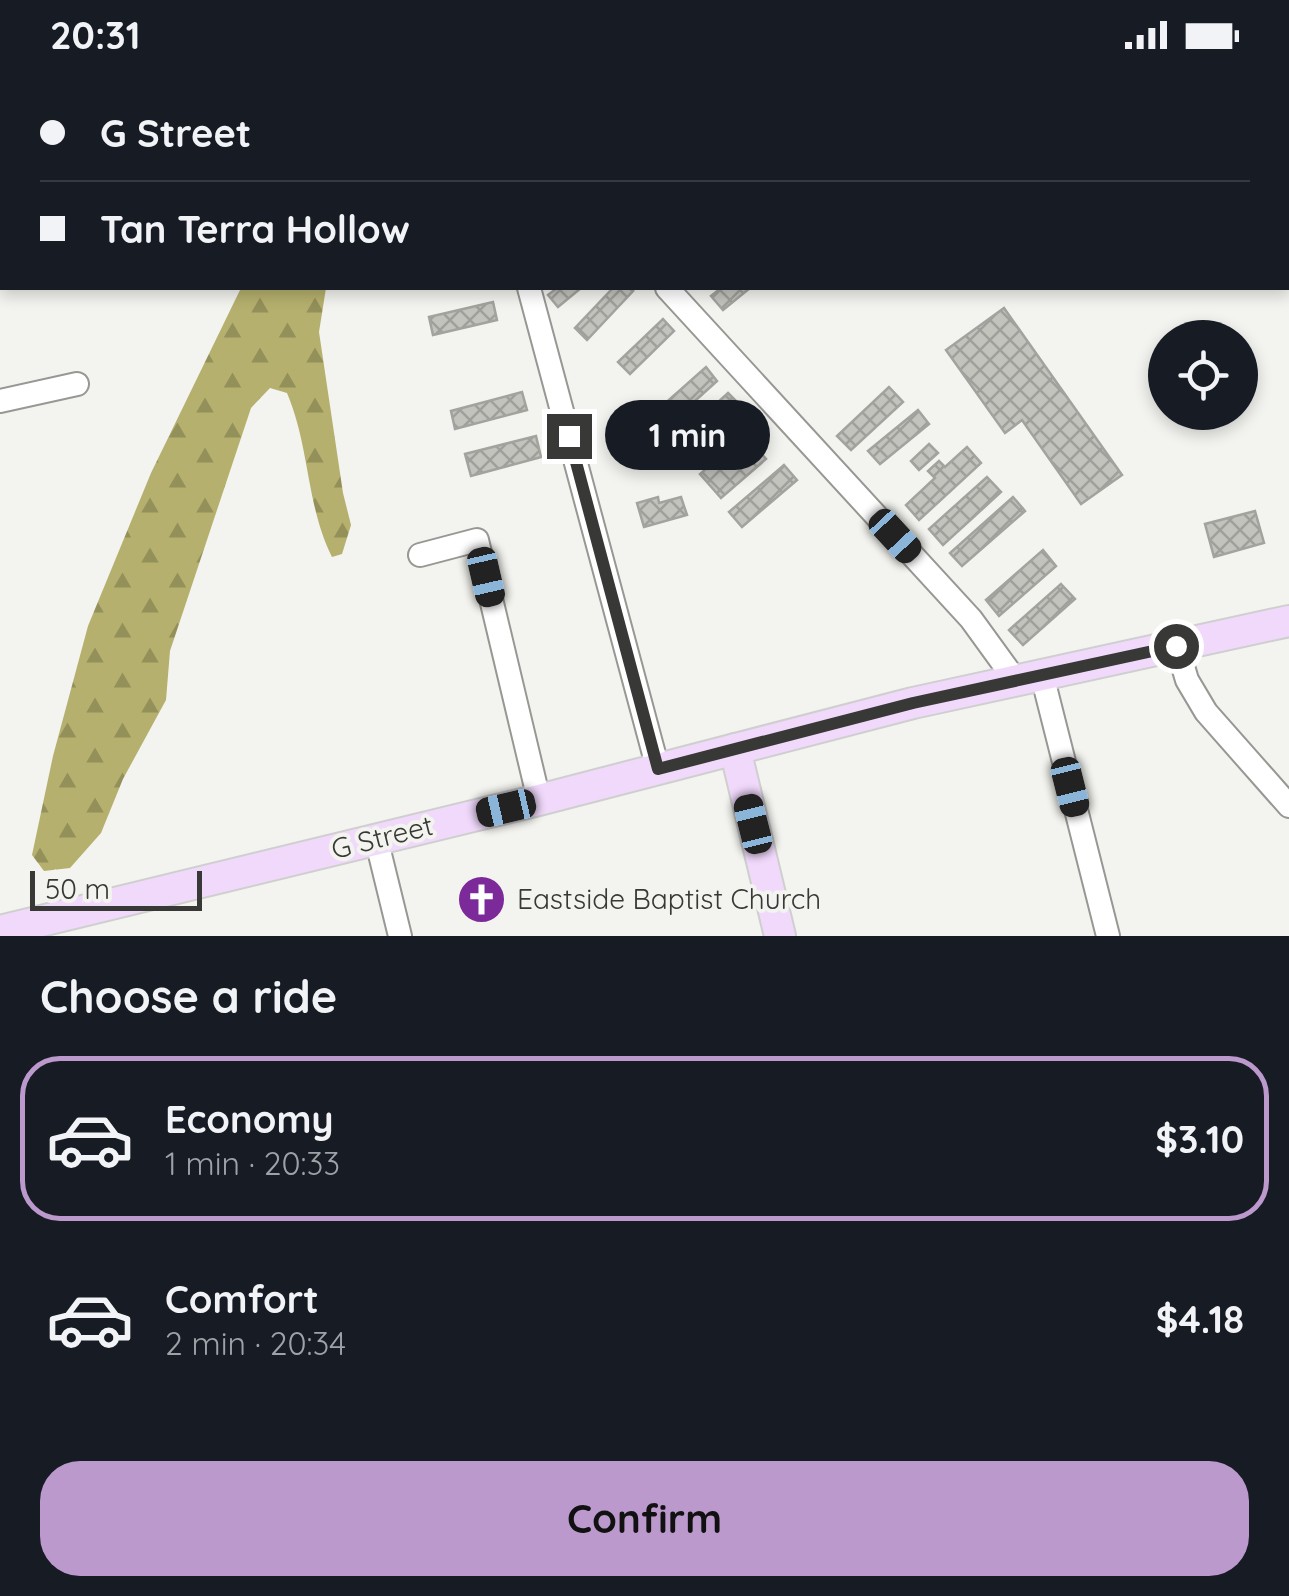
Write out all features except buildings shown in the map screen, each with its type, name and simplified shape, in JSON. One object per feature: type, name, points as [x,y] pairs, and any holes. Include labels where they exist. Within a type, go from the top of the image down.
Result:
[{"type":"main road","name":"G Street","points":[[12,931],[913,703],[1289,621]]},
{"type":"main road","points":[[734,749],[780,936]]},
{"type":"street","points":[[530,290],[658,769]]},
{"type":"street","points":[[669,290],[1029,678],[1108,936]]},
{"type":"street","points":[[0,401],[77,384]]},
{"type":"street","points":[[420,555],[477,540],[539,800]]},
{"type":"street","points":[[1176,646],[1187,680],[1206,712],[1289,806]]},
{"type":"street","points":[[376,838],[400,936]]},
{"type":"green space","points":[[240,290],[326,290],[319,332],[351,525],[342,554],[332,557],[317,517],[287,393],[270,388],[251,408],[170,651],[166,700],[123,779],[101,833],[70,868],[44,871],[32,855],[53,756],[88,626],[151,473]]},
{"type":"place","name":"Eastside Baptist Church","points":[[482,899]]},
{"type":"route","points":[[569,436],[658,769],[913,703],[1176,646]]}]
